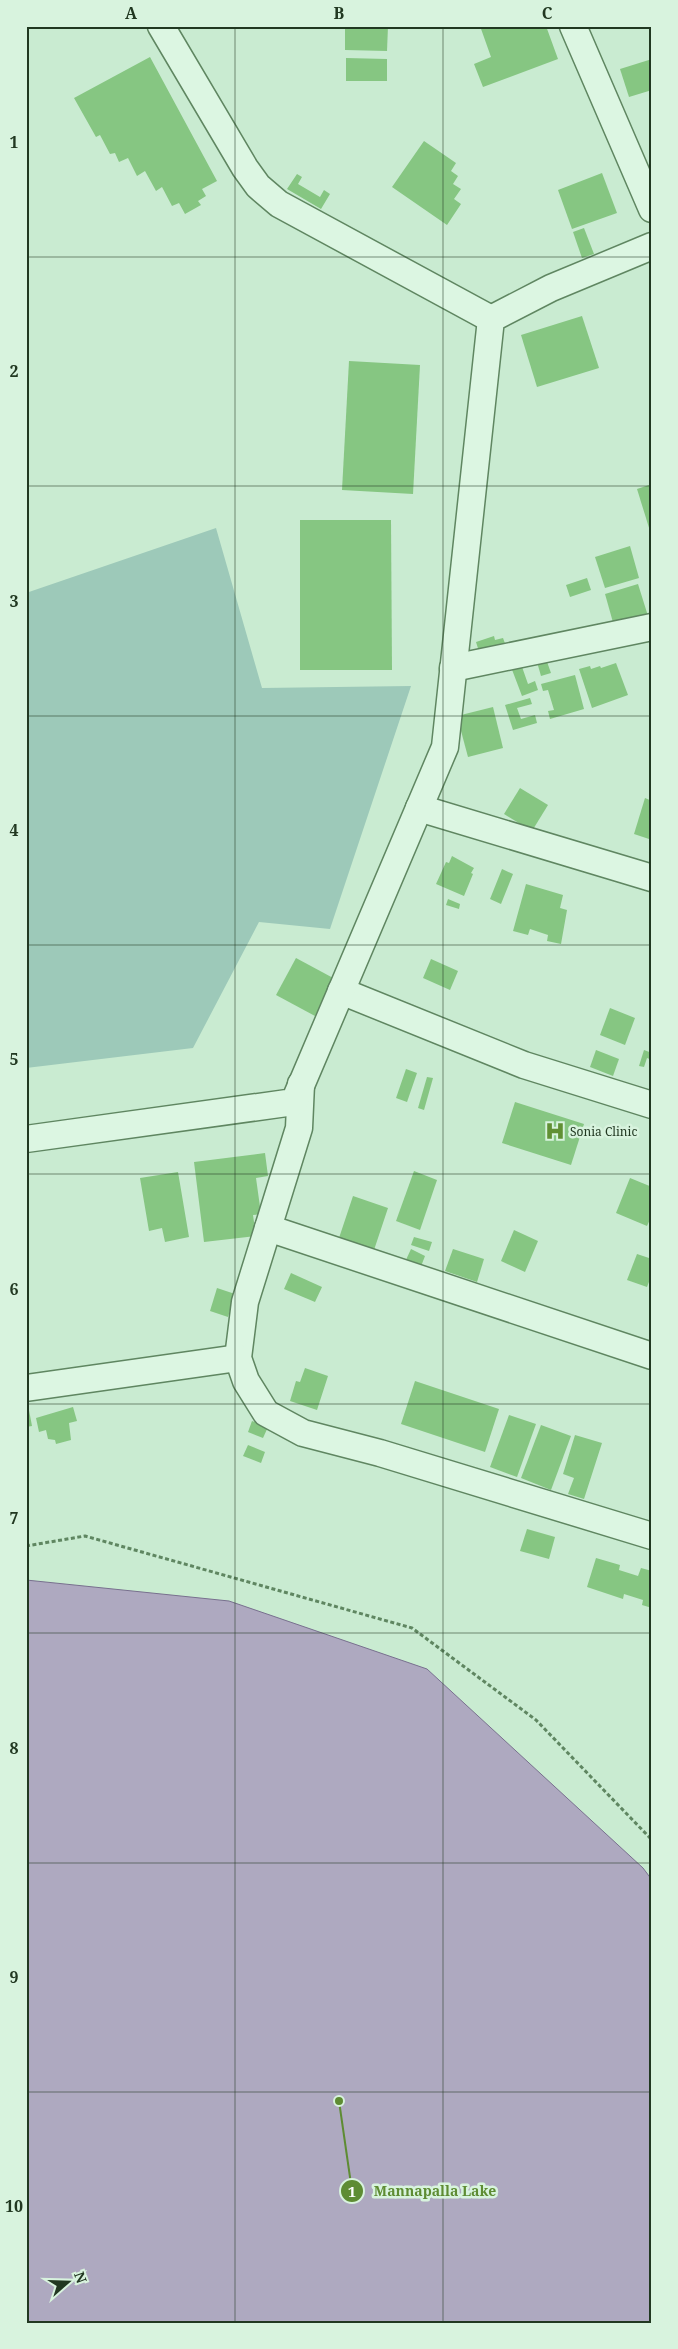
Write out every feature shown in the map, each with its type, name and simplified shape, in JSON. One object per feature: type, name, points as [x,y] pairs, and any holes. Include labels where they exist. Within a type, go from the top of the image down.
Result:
[{"type":"street","points":[[160,26],[245,168],[258,186],[279,204],[491,319]]},
{"type":"street","points":[[573,26],[652,209]]},
{"type":"street","points":[[491,319],[551,288],[652,246]]},
{"type":"street","points":[[26,1139],[294,1102],[445,747],[491,319]]},
{"type":"street","points":[[453,668],[652,627]]},
{"type":"street","points":[[419,808],[652,878]]},
{"type":"street","points":[[341,991],[524,1065],[652,1105]]},
{"type":"street","points":[[301,1084],[299,1128],[245,1302],[238,1358],[246,1381],[266,1413],[303,1433],[380,1453],[652,1536]]},
{"type":"street","points":[[268,1228],[652,1356]]},
{"type":"street","points":[[26,1388],[238,1358]]},
{"type":"path","points":[[26,1546],[85,1536],[412,1628],[536,1720],[652,1840]]},
{"type":"green space","points":[[216,528],[262,688],[411,686],[330,929],[259,922],[193,1048],[26,1068],[26,593]]},
{"type":"shaded area","points":[[26,1580],[229,1601],[427,1669],[643,1868],[652,1880],[652,2323],[26,2323]]},
{"type":"building","points":[[345,26],[388,26],[387,51],[345,50]]},
{"type":"building","points":[[480,26],[546,26],[558,59],[483,87],[474,64],[491,57]]},
{"type":"building","points":[[150,57],[217,181],[202,189],[206,196],[198,201],[201,205],[185,214],[179,203],[172,206],[162,187],[156,191],[145,171],[137,176],[128,158],[119,162],[115,153],[110,154],[100,135],[96,137],[74,98]]},
{"type":"building","points":[[346,58],[387,59],[387,81],[346,81]]},
{"type":"building","points":[[652,59],[652,90],[629,97],[620,69]]},
{"type":"building","points":[[424,141],[456,163],[451,171],[458,176],[453,184],[461,189],[454,199],[461,204],[447,225],[392,187]]},
{"type":"building","points":[[602,173],[617,213],[572,229],[558,190]]},
{"type":"building","points":[[297,174],[302,177],[298,184],[320,197],[324,190],[330,194],[321,209],[287,189]]},
{"type":"building","points":[[584,228],[594,254],[582,258],[573,232]]},
{"type":"building","points":[[582,316],[599,368],[537,387],[521,335]]},
{"type":"building","points":[[349,361],[420,365],[413,494],[342,490]]},
{"type":"building","points":[[652,484],[652,530],[650,531],[637,489]]},
{"type":"building","points":[[300,520],[391,520],[392,670],[300,670]]},
{"type":"building","points":[[630,546],[639,578],[605,588],[595,557]]},
{"type":"building","points":[[587,578],[591,590],[570,597],[566,585]]},
{"type":"building","points":[[638,584],[648,616],[614,626],[605,594]]},
{"type":"building","points":[[494,636],[495,640],[503,638],[507,649],[481,658],[476,642]]},
{"type":"building","points":[[546,659],[551,673],[541,676],[537,662]]},
{"type":"building","points":[[616,663],[628,695],[592,708],[579,669],[590,666],[591,669],[600,666],[601,668]]},
{"type":"building","points":[[521,664],[528,684],[535,681],[538,690],[522,696],[511,667]]},
{"type":"building","points":[[575,675],[584,709],[550,719],[548,711],[554,710],[548,690],[543,691],[541,684]]},
{"type":"building","points":[[530,698],[532,704],[517,708],[521,719],[535,715],[537,723],[513,730],[505,705]]},
{"type":"building","points":[[493,707],[503,748],[468,757],[457,716]]},
{"type":"building","points":[[520,788],[548,805],[532,831],[504,814]]},
{"type":"building","points":[[645,798],[652,801],[652,840],[634,834]]},
{"type":"building","points":[[452,856],[474,868],[464,896],[436,884],[446,862],[449,863]]},
{"type":"building","points":[[502,869],[513,874],[501,904],[490,899]]},
{"type":"building","points":[[526,884],[563,895],[560,908],[567,910],[561,944],[547,941],[548,935],[530,929],[528,935],[513,931]]},
{"type":"building","points":[[448,899],[460,904],[459,909],[446,905]]},
{"type":"building","points":[[296,958],[335,979],[315,1016],[276,995]]},
{"type":"building","points":[[431,959],[458,971],[450,990],[423,978]]},
{"type":"building","points":[[610,1008],[635,1018],[625,1045],[600,1035]]},
{"type":"building","points":[[596,1050],[619,1059],[613,1076],[590,1067]]},
{"type":"building","points":[[644,1050],[652,1053],[652,1060],[647,1058],[644,1067],[639,1066]]},
{"type":"building","points":[[406,1069],[417,1073],[407,1102],[396,1098]]},
{"type":"building","points":[[427,1077],[433,1078],[424,1110],[418,1108]]},
{"type":"building","points":[[515,1102],[584,1124],[571,1165],[502,1143]]},
{"type":"building","points":[[265,1153],[268,1176],[256,1178],[261,1214],[253,1215],[256,1236],[204,1242],[194,1162]]},
{"type":"building","points":[[414,1171],[437,1180],[420,1230],[396,1221]]},
{"type":"building","points":[[178,1172],[189,1237],[165,1242],[162,1228],[149,1231],[140,1178]]},
{"type":"building","points":[[630,1178],[652,1187],[652,1215],[647,1226],[616,1213]]},
{"type":"building","points":[[353,1196],[388,1208],[373,1253],[338,1241]]},
{"type":"building","points":[[514,1230],[538,1241],[525,1272],[501,1261]]},
{"type":"building","points":[[414,1237],[432,1242],[429,1251],[411,1245]]},
{"type":"building","points":[[411,1249],[425,1256],[420,1269],[405,1262]]},
{"type":"building","points":[[453,1249],[484,1259],[477,1282],[445,1271]]},
{"type":"building","points":[[637,1254],[652,1259],[652,1274],[647,1287],[627,1280]]},
{"type":"building","points":[[291,1273],[322,1287],[315,1302],[284,1289]]},
{"type":"building","points":[[217,1288],[235,1294],[228,1317],[210,1311]]},
{"type":"building","points":[[305,1368],[328,1376],[317,1410],[290,1401],[296,1381],[300,1382]]},
{"type":"building","points":[[415,1381],[499,1409],[485,1452],[401,1424]]},
{"type":"building","points":[[28,1405],[32,1426],[26,1427],[26,1406]]},
{"type":"building","points":[[73,1407],[77,1421],[69,1423],[71,1440],[56,1444],[55,1440],[48,1439],[46,1430],[39,1432],[36,1418]]},
{"type":"building","points":[[509,1415],[536,1424],[517,1477],[490,1467]]},
{"type":"building","points":[[252,1421],[268,1427],[263,1438],[248,1432]]},
{"type":"building","points":[[541,1425],[571,1436],[551,1490],[521,1478]]},
{"type":"building","points":[[575,1435],[602,1443],[584,1499],[568,1494],[574,1478],[563,1474]]},
{"type":"building","points":[[248,1445],[265,1452],[261,1463],[243,1456]]},
{"type":"building","points":[[527,1529],[555,1537],[549,1559],[520,1551]]},
{"type":"building","points":[[596,1558],[620,1565],[619,1570],[638,1576],[641,1568],[652,1571],[652,1608],[642,1605],[643,1600],[624,1594],[623,1599],[587,1587]]},
{"type":"place","name":"Sonia Clinic","points":[[555,1131]]},
{"type":"place","name":"Mannapalla Lake","points":[[339,2101]]}]
